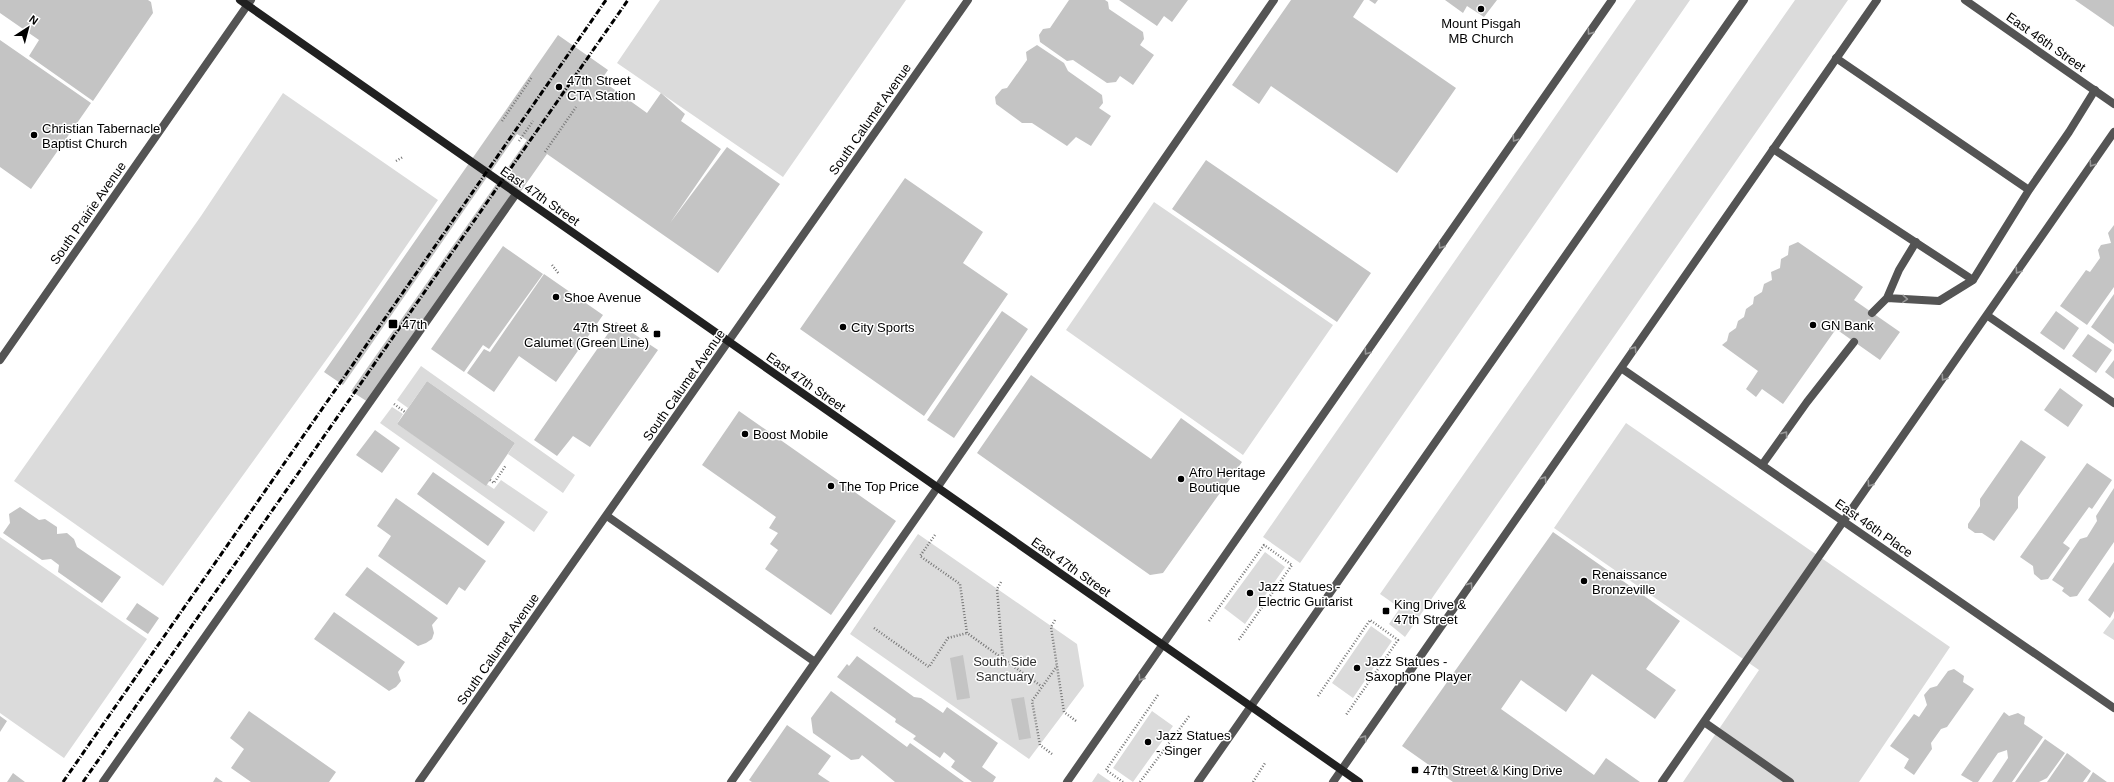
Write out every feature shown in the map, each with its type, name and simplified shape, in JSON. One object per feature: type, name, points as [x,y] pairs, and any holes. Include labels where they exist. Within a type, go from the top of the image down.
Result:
[{"type":"main road","name":"East 47th Street","points":[[240,0],[249,3],[516,194],[1358,782]]},
{"type":"street","name":"South Calumet Avenue","points":[[419,782],[968,0]]},
{"type":"street","points":[[731,782],[937,488],[1274,0]]},
{"type":"street","points":[[1067,782],[1612,0]]},
{"type":"street","points":[[1198,782],[1744,0]]},
{"type":"street","points":[[1333,782],[1877,0]]},
{"type":"street","name":"East 46th Street","points":[[1965,0],[2114,104]]},
{"type":"street","name":"South Prairie Avenue","points":[[0,360],[249,3]]},
{"type":"street","points":[[1836,58],[2029,190]]},
{"type":"street","points":[[1887,298],[1939,301],[1973,280],[2029,190],[2095,90]]},
{"type":"street","points":[[1662,782],[1988,316],[2114,132]]},
{"type":"street","points":[[1773,149],[1973,280]]},
{"type":"street","points":[[103,782],[516,194]]},
{"type":"street","points":[[1872,313],[1887,298],[1899,270],[1916,242]]},
{"type":"street","points":[[1988,316],[2114,403]]},
{"type":"street","points":[[1762,465],[1807,402],[1854,342]]},
{"type":"street","name":"East 46th Place","points":[[1621,368],[2114,708]]},
{"type":"street","points":[[607,516],[815,662]]},
{"type":"street","points":[[1704,722],[1790,782]]},
{"type":"path","points":[[502,121],[532,77]]},
{"type":"path","points":[[545,152],[576,107]]},
{"type":"path","points":[[519,141],[533,121]]},
{"type":"path","points":[[396,161],[403,157]]},
{"type":"path","points":[[552,265],[559,274]]},
{"type":"path","points":[[490,480],[494,483],[506,465]]},
{"type":"path","points":[[935,535],[920,556],[960,584],[967,633],[1041,686]]},
{"type":"path","points":[[1209,621],[1264,545],[1292,566],[1238,641]]},
{"type":"path","points":[[1001,582],[997,589],[1004,659]]},
{"type":"path","points":[[1055,620],[1051,627],[1064,712],[1076,721]]},
{"type":"path","points":[[1318,696],[1370,620],[1398,640],[1346,715]]},
{"type":"path","points":[[874,628],[929,667],[948,638],[967,633]]},
{"type":"path","points":[[1052,754],[1040,745],[1032,701],[1041,686],[1057,666]]},
{"type":"path","points":[[1123,782],[1106,770],[1158,695]]},
{"type":"path","points":[[1140,782],[1190,715]]},
{"type":"path","points":[[1253,782],[1265,764]]},
{"type":"green space","points":[[660,0],[906,0],[783,177],[617,63]]},
{"type":"green space","points":[[1636,0],[1690,0],[1300,563],[1263,537]]},
{"type":"green space","points":[[1795,0],[1848,0],[1405,637],[1389,624],[1400,608],[1380,594]]},
{"type":"green space","points":[[283,93],[438,200],[355,320],[163,586],[14,481],[201,216]]},
{"type":"green space","points":[[1154,202],[1333,325],[1243,455],[1066,330]]},
{"type":"green space","points":[[421,366],[575,475],[563,493],[508,454],[515,443],[427,381],[408,408],[397,400]]},
{"type":"green space","points":[[392,407],[403,414],[397,424],[494,489],[501,480],[548,512],[534,532],[380,423]]},
{"type":"green space","points":[[1626,423],[1950,647],[1859,782],[1683,782],[1759,670],[1554,528]]},
{"type":"green space","name":"South Side Sanctuary","points":[[918,534],[1077,644],[1084,686],[1029,759],[850,634]]},
{"type":"green space","points":[[0,537],[147,639],[64,758],[0,713]]},
{"type":"green space","points":[[1265,552],[1285,567],[1245,624],[1224,608]]},
{"type":"green space","points":[[2114,618],[2114,640],[2103,633]]},
{"type":"green space","points":[[1371,626],[1392,641],[1353,698],[1332,683]]},
{"type":"green space","points":[[1152,711],[1173,726],[1133,782],[1113,768]]},
{"type":"green space","points":[[1098,773],[1111,782],[1092,782]]},
{"type":"building","points":[[0,0],[148,0],[151,2],[153,13],[93,101],[29,56],[39,40],[0,13]]},
{"type":"building","points":[[1069,0],[1105,0],[1108,2],[1109,9],[1143,32],[1144,39],[1140,45],[1154,55],[1133,85],[1120,76],[1116,82],[1107,83],[1073,60],[1067,61],[1040,42],[1039,35],[1043,29],[1050,28]]},
{"type":"building","points":[[1119,0],[1188,0],[1172,22],[1164,16],[1157,26]]},
{"type":"building","points":[[1291,0],[1364,0],[1353,17],[1456,88],[1397,173],[1271,86],[1259,104],[1232,85]]},
{"type":"building","points":[[1369,0],[1378,0],[1375,4]]},
{"type":"building","name":"Mount Pisgah MB Church","points":[[1445,0],[1497,0],[1484,17],[1467,6],[1463,13]]},
{"type":"building","points":[[2075,0],[2114,0],[2114,27]]},
{"type":"building","points":[[558,35],[608,70],[601,80],[647,113],[661,93],[685,114],[681,121],[721,149],[670,223],[727,147],[780,184],[718,273],[547,154],[371,404],[351,391],[527,140],[517,134],[343,385],[324,372]]},
{"type":"building","name":"Christian Tabernacle Baptist Church","points":[[0,40],[91,103],[31,189],[0,167]]},
{"type":"building","points":[[1037,45],[1064,63],[1068,71],[1102,95],[1103,103],[1099,108],[1111,116],[1091,146],[1076,137],[1067,146],[1032,123],[1022,123],[996,104],[995,97],[1002,89],[1007,88],[1027,60],[1026,52]]},
{"type":"building","points":[[1206,160],[1371,273],[1337,322],[1172,209]]},
{"type":"building","points":[[905,178],[983,232],[963,263],[1008,294],[924,416],[800,329]]},
{"type":"building","points":[[2114,225],[2114,287],[2087,325],[2060,306],[2086,270],[2090,272],[2100,258],[2098,250],[2101,245],[2111,243],[2108,233]]},
{"type":"building","name":"GN Bank","points":[[1798,242],[1863,287],[1854,300],[1900,332],[1880,360],[1836,329],[1783,404],[1762,389],[1756,397],[1746,389],[1758,371],[1722,345],[1727,341],[1729,333],[1736,328],[1738,321],[1744,317],[1746,309],[1753,304],[1754,297],[1762,292],[1764,284],[1772,280],[1771,272],[1780,268],[1781,259],[1788,255],[1789,246]]},
{"type":"building","points":[[503,246],[543,274],[489,349],[483,345],[464,372],[431,349]]},
{"type":"building","points":[[544,274],[603,315],[556,382],[519,356],[494,392],[467,373],[484,349],[490,352]]},
{"type":"building","points":[[2114,294],[2114,344],[2091,327]]},
{"type":"building","points":[[1002,311],[1028,329],[954,438],[927,420]]},
{"type":"building","points":[[2056,311],[2079,328],[2064,350],[2040,333]]},
{"type":"building","points":[[616,322],[658,350],[590,447],[573,436],[557,456],[534,440]]},
{"type":"building","points":[[2088,334],[2112,350],[2096,373],[2072,356]]},
{"type":"building","points":[[2114,360],[2114,379],[2105,372]]},
{"type":"building","points":[[1031,375],[1151,459],[1181,418],[1242,462],[1163,573],[1150,575],[977,453]]},
{"type":"building","points":[[427,381],[515,443],[486,486],[397,424]]},
{"type":"building","points":[[2060,388],[2083,405],[2068,427],[2044,410]]},
{"type":"building","points":[[739,411],[896,521],[831,615],[765,569],[778,550],[770,544],[778,533],[769,528],[776,517],[702,465]]},
{"type":"building","points":[[375,430],[400,448],[382,473],[356,455]]},
{"type":"building","points":[[2021,440],[2046,457],[2018,497],[2018,508],[1994,541],[1982,533],[1975,533],[1968,528],[1968,524],[1980,506],[1980,499]]},
{"type":"building","points":[[2087,463],[2112,480],[2092,509],[2089,507],[2063,543],[2070,548],[2048,579],[2041,580],[2034,574],[2033,566],[2020,557]]},
{"type":"building","points":[[433,472],[505,522],[488,546],[417,494]]},
{"type":"building","points":[[2114,488],[2114,542],[2077,596],[2070,597],[2062,591],[2064,588],[2052,580],[2080,539],[2087,537],[2097,521],[2096,516]]},
{"type":"building","points":[[396,498],[486,561],[465,591],[459,587],[447,605],[378,556],[391,536],[377,526]]},
{"type":"building","points":[[20,507],[39,520],[45,519],[57,527],[57,534],[67,533],[74,539],[77,547],[121,577],[102,603],[58,572],[59,565],[51,559],[42,560],[3,533],[10,523],[9,514]]},
{"type":"building","points":[[1553,532],[1680,621],[1646,669],[1676,690],[1655,719],[1592,674],[1566,712],[1521,680],[1501,709],[1594,775],[1606,758],[1640,782],[1453,782],[1402,746]]},
{"type":"building","points":[[2114,562],[2114,611],[2110,618],[2088,600]]},
{"type":"building","points":[[367,567],[438,618],[432,625],[434,633],[432,639],[418,646],[345,595]]},
{"type":"building","points":[[137,603],[159,618],[148,634],[126,619]]},
{"type":"building","points":[[334,612],[405,662],[398,672],[401,681],[396,687],[389,691],[314,639]]},
{"type":"building","points":[[963,655],[970,698],[957,700],[950,658]]},
{"type":"building","points":[[857,656],[914,697],[921,698],[943,713],[947,707],[998,743],[982,767],[996,777],[993,782],[972,782],[951,767],[955,761],[944,752],[940,758],[913,739],[916,736],[895,722],[896,719],[837,677],[847,664],[849,666]]},
{"type":"building","points":[[1954,669],[1964,676],[1963,682],[1974,689],[1947,727],[1941,729],[1931,743],[1932,749],[1914,775],[1904,768],[1909,759],[1890,746],[1914,714],[1919,717],[1927,705],[1924,695],[1930,688],[1937,686],[1948,671]]},
{"type":"building","points":[[831,691],[907,747],[910,743],[964,782],[895,782],[862,755],[859,759],[851,760],[813,733],[811,718]]},
{"type":"building","points":[[1024,697],[1031,738],[1019,740],[1011,699]]},
{"type":"building","points":[[249,711],[336,772],[329,782],[251,782],[231,768],[244,749],[230,738]]},
{"type":"building","points":[[2004,712],[2009,716],[2018,713],[2025,717],[2024,724],[2043,737],[2012,782],[1992,782],[2008,758],[2007,750],[1998,753],[1978,782],[1973,782],[1961,775]]},
{"type":"building","points":[[0,716],[7,721],[0,732]]},
{"type":"building","points":[[787,725],[831,756],[818,774],[830,782],[752,782],[749,780]]},
{"type":"building","points":[[2045,739],[2065,753],[2047,778],[2039,782],[2015,782]]},
{"type":"building","points":[[2067,753],[2091,771],[2083,782],[2047,782]]},
{"type":"building","points":[[2093,772],[2107,782],[2087,782]]},
{"type":"building","points":[[13,773],[25,782],[7,782]]},
{"type":"building","points":[[216,777],[223,782],[213,782]]},
{"type":"railway","points":[[63,782],[606,0]]},
{"type":"railway","points":[[83,782],[628,0]]},
{"type":"place","name":"Mount Pisgah MB Church","points":[[1481,9]]},
{"type":"place","name":"47th Street CTA Station","points":[[559,87]]},
{"type":"place","name":"Christian Tabernacle Baptist Church","points":[[34,135]]},
{"type":"place","name":"Shoe Avenue","points":[[556,297]]},
{"type":"place","name":"47th","points":[[393,324]]},
{"type":"place","name":"GN Bank","points":[[1813,325]]},
{"type":"place","name":"City Sports","points":[[843,327]]},
{"type":"place","name":"47th Street & Calumet (Green Line)","points":[[657,334]]},
{"type":"place","name":"Boost Mobile","points":[[745,434]]},
{"type":"place","name":"Afro Heritage Boutique","points":[[1181,479]]},
{"type":"place","name":"The Top Price","points":[[831,486]]},
{"type":"place","name":"Renaissance Bronzeville","points":[[1584,581]]},
{"type":"place","name":"Jazz Statues - Electric Guitarist","points":[[1250,593]]},
{"type":"place","name":"King Drive & 47th Street","points":[[1386,611]]},
{"type":"place","name":"Jazz Statues - Saxophone Player","points":[[1357,668]]},
{"type":"place","name":"Jazz Statues - Singer","points":[[1148,742]]},
{"type":"place","name":"47th Street & King Drive","points":[[1415,770]]}]
